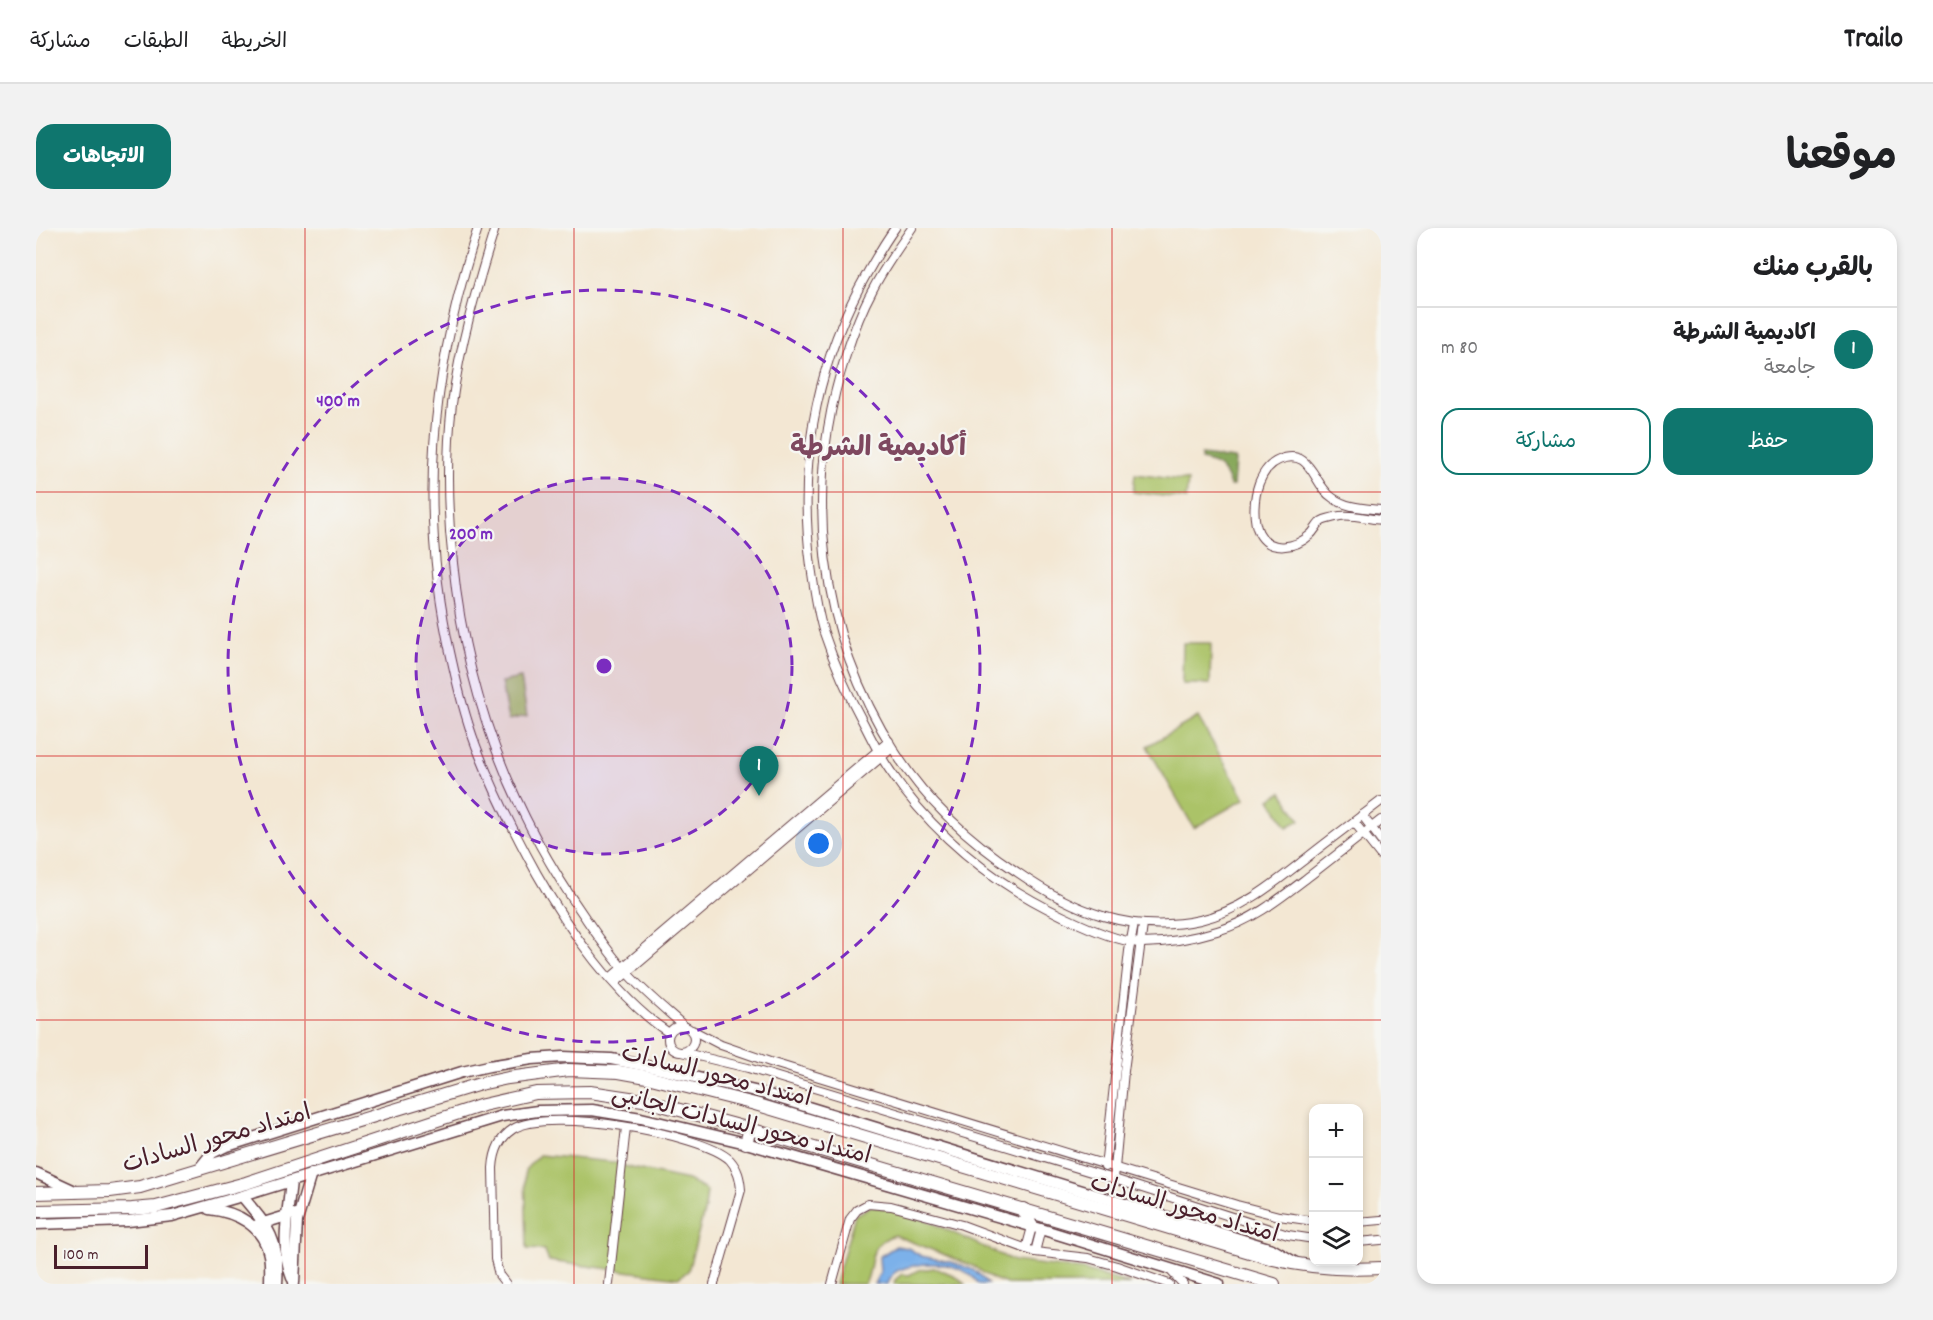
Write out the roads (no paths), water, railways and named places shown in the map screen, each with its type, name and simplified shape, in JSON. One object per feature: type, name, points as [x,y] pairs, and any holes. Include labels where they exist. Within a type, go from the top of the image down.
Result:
[{"type":"main road","name":"امتداد محور السادات","points":[[36,1193],[140,1187],[480,1084],[508,1078],[569,1070],[619,1072],[755,1104],[1262,1256],[1326,1269],[1381,1268]]},
{"type":"main road","name":"امتداد محور السادات","points":[[36,1211],[69,1217],[198,1203],[246,1183],[492,1102],[536,1093],[616,1095],[750,1129],[1274,1284]]},
{"type":"main road","points":[[354,1123],[348,1129],[347,1137],[352,1144],[360,1145]]},
{"type":"main road","points":[[746,1143],[750,1129]]},
{"type":"main road","points":[[315,1135],[323,1138],[327,1144],[326,1156]]},
{"type":"main road","points":[[1023,1209],[1037,1228]]},
{"type":"street","points":[[478,228],[464,270],[442,369],[437,399],[433,465],[432,521],[437,581],[459,693],[479,755],[527,856],[553,902],[613,981],[648,1017],[669,1033]]},
{"type":"street","points":[[495,228],[476,288],[462,347],[452,405],[449,457],[448,519],[459,613],[475,688],[496,752],[513,793],[562,885],[624,969],[688,1028],[695,1038],[692,1046],[681,1052]]},
{"type":"street","points":[[895,228],[872,264],[842,322],[822,384],[813,425],[807,480],[808,540],[821,623],[851,700],[891,773],[933,824],[981,866],[1010,887],[1048,909],[1085,926],[1141,943],[1185,939],[1230,927],[1245,920],[1284,895],[1381,820]]},
{"type":"street","points":[[912,228],[871,292],[852,337],[837,383],[828,426],[823,467],[821,515],[828,583],[849,659],[872,711],[891,744],[924,789],[954,822],[997,859],[1039,887],[1060,899],[1101,915],[1143,925],[1198,920],[1218,915],[1239,905],[1268,888],[1381,801]]},
{"type":"street","points":[[1381,510],[1345,505],[1324,491],[1309,465],[1302,460],[1284,458],[1274,462],[1262,477],[1257,488],[1254,513],[1258,530],[1262,536],[1271,544],[1286,547],[1312,534],[1321,522],[1341,516],[1381,520]]},
{"type":"street","points":[[443,616],[459,613]]},
{"type":"street","points":[[821,623],[836,618]]},
{"type":"street","points":[[459,693],[475,688]]},
{"type":"street","points":[[613,981],[624,969],[891,744]]},
{"type":"street","points":[[1362,815],[1381,840]]},
{"type":"street","points":[[1354,822],[1381,856]]},
{"type":"street","points":[[1114,1179],[1110,1165],[1134,924]]},
{"type":"street","points":[[1101,1175],[1110,1165],[1143,925]]},
{"type":"street","points":[[1309,1220],[1266,1213],[749,1056],[688,1028],[675,1027],[669,1033],[670,1046],[681,1052],[748,1068],[1114,1179],[1288,1235],[1309,1238]]},
{"type":"street","points":[[199,1168],[212,1153],[224,1147],[462,1072],[532,1059],[595,1058],[642,1065],[759,1092],[1272,1249],[1299,1265]]},
{"type":"street","name":"امتداد محور السادات الجانبى","points":[[198,1203],[242,1196],[491,1119],[538,1111],[592,1110],[746,1143],[1220,1284]]},
{"type":"street","points":[[506,1284],[499,1275],[495,1259],[494,1156],[498,1145],[513,1129],[524,1124],[553,1120],[603,1122],[626,1127],[707,1148],[729,1159],[740,1178],[741,1190],[714,1284]]},
{"type":"street","points":[[609,1284],[626,1127]]},
{"type":"street","points":[[36,1173],[77,1192]]},
{"type":"street","points":[[294,1284],[285,1250],[293,1214],[311,1174]]},
{"type":"street","points":[[291,1180],[293,1214]]},
{"type":"street","points":[[242,1196],[275,1245],[278,1257],[277,1284]]},
{"type":"street","points":[[198,1203],[259,1224],[293,1214]]},
{"type":"street","points":[[832,1284],[850,1219],[857,1210],[868,1204],[891,1206],[962,1225],[1030,1251],[1095,1260],[1169,1284]]},
{"type":"street","points":[[36,1224],[69,1217]]},
{"type":"street","points":[[1363,1222],[1381,1220]]},
{"type":"street","points":[[259,1224],[269,1255],[270,1284]]},
{"type":"street","points":[[1030,1251],[1037,1228]]},
{"type":"street","points":[[1363,1242],[1381,1240]]},
{"type":"street","points":[[1166,1267],[1183,1284]]},
{"type":"water","points":[[896,1246],[908,1248],[921,1256],[971,1269],[988,1284],[979,1284],[973,1277],[958,1268],[931,1264],[900,1270],[891,1276],[887,1284],[874,1284],[880,1272],[879,1257]]},
{"type":"place","name":"اكاديمية الشرطة","points":[[759,796]]},
{"type":"district","name":"أكاديمية الشرطة","points":[[878,449]]}]
